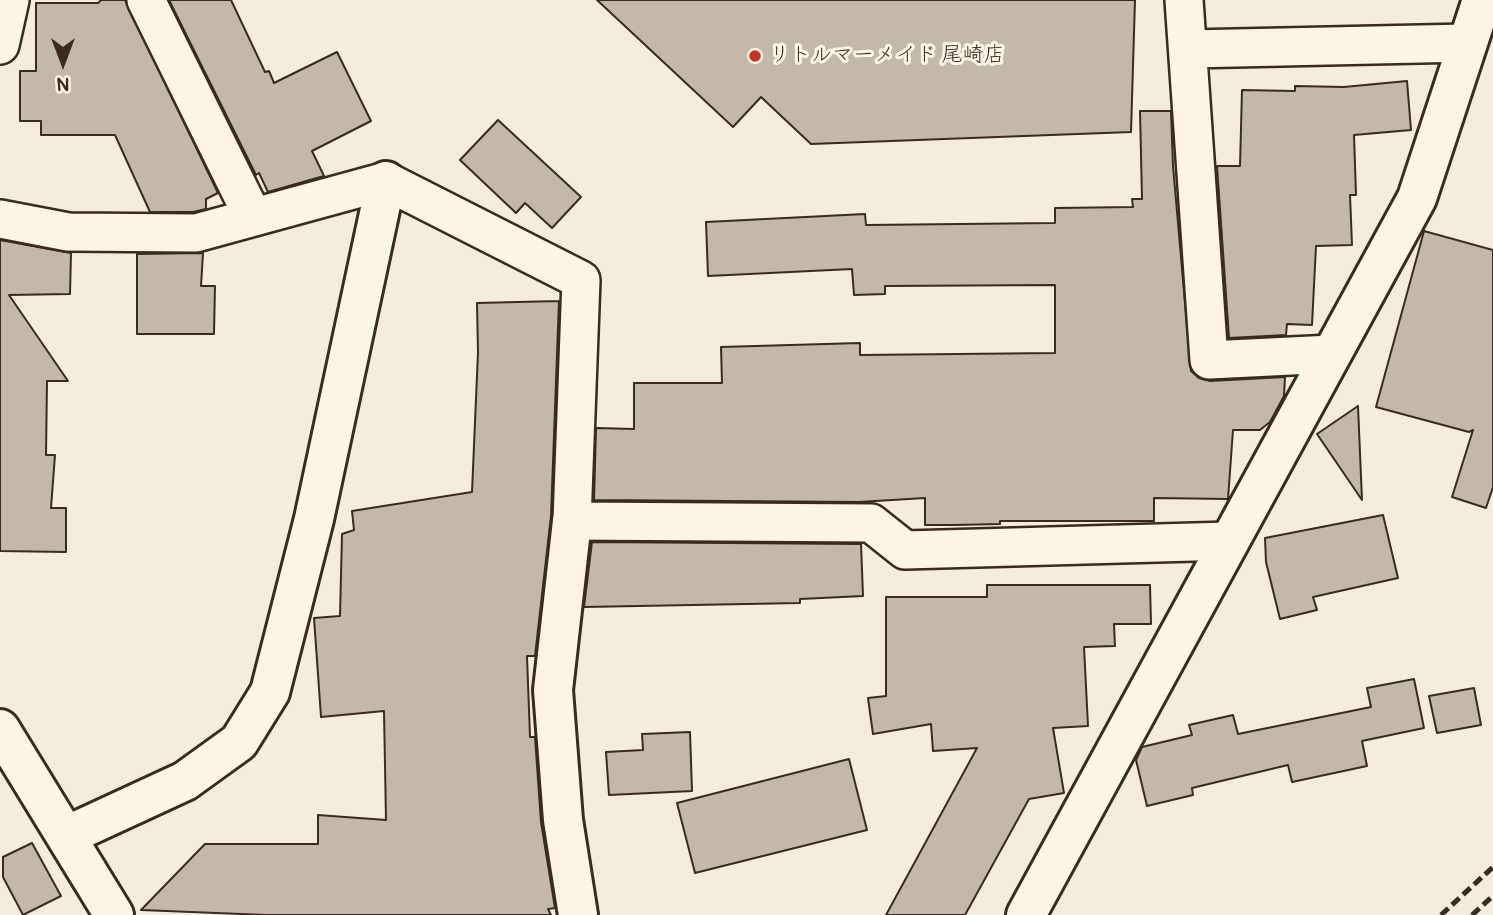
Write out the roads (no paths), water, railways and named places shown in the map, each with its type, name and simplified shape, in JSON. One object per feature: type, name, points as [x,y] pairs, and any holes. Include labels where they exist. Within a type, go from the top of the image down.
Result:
[{"type":"street","points":[[0,45],[10,0]]},
{"type":"street","points":[[146,0],[253,217]]},
{"type":"street","points":[[1184,0],[1209,360],[1332,354]]},
{"type":"street","points":[[1026,915],[1417,198],[1482,0]]},
{"type":"street","points":[[1189,49],[1467,43]]},
{"type":"street","points":[[66,836],[185,780],[239,741],[270,692],[314,519],[386,181]]},
{"type":"street","points":[[0,219],[68,232],[196,233],[386,181],[581,280],[572,521],[553,690],[563,820],[578,915]]},
{"type":"street","points":[[572,521],[870,523],[905,550],[1230,541]]},
{"type":"street","points":[[0,729],[114,915]]},
{"type":"railway","points":[[1441,915],[1493,867]]},
{"type":"railway","points":[[1472,915],[1493,896]]},
{"type":"place","name":"リトルマーメイド 尾崎店","points":[[755,56]]}]
